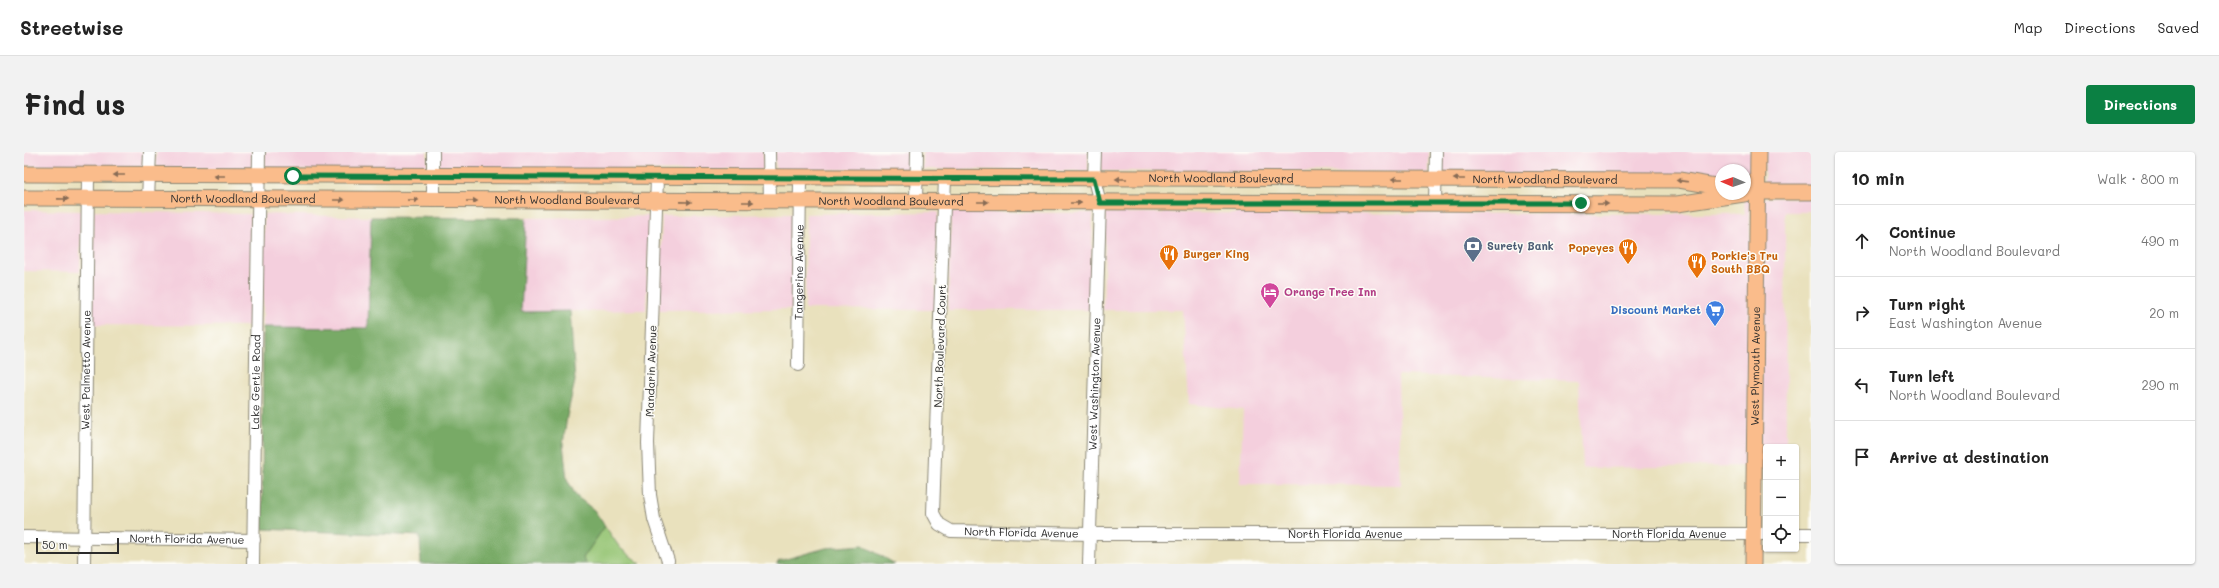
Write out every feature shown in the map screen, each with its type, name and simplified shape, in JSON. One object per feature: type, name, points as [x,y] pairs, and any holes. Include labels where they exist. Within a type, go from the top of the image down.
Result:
[{"type":"main road","name":"West Plymouth Avenue","points":[[1753,564],[1760,534],[1751,191],[1758,152]]},
{"type":"main road","name":"North Woodland Boulevard","points":[[24,174],[149,176],[657,178],[1679,180],[1715,186]]},
{"type":"main road","name":"North Woodland Boulevard","points":[[1751,191],[1811,192]]},
{"type":"main road","name":"North Woodland Boulevard","points":[[24,198],[770,202],[1677,204],[1715,197]]},
{"type":"street","points":[[148,199],[150,152]]},
{"type":"street","name":"Lake Gertie Road","points":[[253,564],[259,152]]},
{"type":"street","points":[[433,152],[433,200]]},
{"type":"street","points":[[769,152],[770,202]]},
{"type":"street","points":[[916,202],[917,152]]},
{"type":"street","name":"West Washington Avenue","points":[[1090,564],[1100,203],[1094,179],[1094,152]]},
{"type":"street","points":[[1435,203],[1436,152]]},
{"type":"street","name":"West Palmetto Avenue","points":[[84,564],[88,175]]},
{"type":"street","name":"Mandarin Avenue","points":[[657,178],[648,443],[650,495],[654,519],[668,562]]},
{"type":"street","name":"Tangerine Avenue","points":[[798,365],[800,178]]},
{"type":"street","name":"North Boulevard Court","points":[[934,513],[945,178]]},
{"type":"street","name":"North Florida Avenue","points":[[934,513],[939,524],[951,531],[1090,534],[1760,534]]},
{"type":"street","points":[[1799,534],[1811,534]]},
{"type":"street","name":"North Florida Avenue","points":[[24,537],[254,540]]},
{"type":"shaded area","points":[[24,152],[143,152],[143,168],[24,166]]},
{"type":"shaded area","points":[[156,152],[252,152],[252,170],[156,168]]},
{"type":"shaded area","points":[[265,152],[427,152],[427,171],[265,170]]},
{"type":"shaded area","points":[[440,152],[763,152],[763,170],[439,171]]},
{"type":"shaded area","points":[[775,152],[910,152],[910,169],[776,170]]},
{"type":"shaded area","points":[[923,152],[1088,152],[1088,171],[923,169]]},
{"type":"shaded area","points":[[1101,152],[1429,152],[1429,173],[1101,171]]},
{"type":"shaded area","points":[[1442,152],[1752,152],[1751,186],[1751,164],[1715,164],[1715,179],[1442,173]]},
{"type":"shaded area","points":[[1765,152],[1811,152],[1811,187],[1764,187]]},
{"type":"shaded area","points":[[1763,198],[1811,198],[1811,212],[1785,212],[1786,444],[1763,444],[1763,466],[1760,466]]},
{"type":"shaded area","points":[[1744,200],[1750,200],[1748,466],[1583,468],[1579,381],[1398,375],[1401,485],[1240,484],[1243,410],[1189,404],[1183,310],[1103,310],[1106,213],[1745,214]]},
{"type":"shaded area","points":[[24,210],[81,211],[80,272],[24,271]]},
{"type":"shaded area","points":[[94,211],[251,214],[251,326],[92,325]]},
{"type":"shaded area","points":[[938,212],[935,310],[805,309],[806,214]]},
{"type":"shaded area","points":[[951,212],[1093,213],[1090,310],[948,310]]},
{"type":"shaded area","points":[[264,214],[371,217],[368,328],[263,327]]},
{"type":"shaded area","points":[[793,214],[792,309],[659,310],[662,216]]},
{"type":"shaded area","points":[[650,216],[646,310],[521,312],[526,218]]},
{"type":"green space","points":[[371,217],[526,218],[521,312],[570,311],[575,381],[567,416],[563,444],[567,479],[576,496],[594,510],[605,526],[583,558],[585,564],[421,564],[420,536],[262,529],[263,327],[368,328]]},
{"type":"green space","points":[[605,526],[620,548],[641,564],[585,564],[583,558]]},
{"type":"green space","points":[[863,545],[895,564],[776,564],[779,561],[826,548]]},
{"type":"place","name":"Surety Bank","points":[[1473,263]]},
{"type":"place","name":"Popeyes","points":[[1628,265]]},
{"type":"place","name":"Burger King","points":[[1169,271]]},
{"type":"place","name":"Porkie's Tru South BBQ","points":[[1697,279]]},
{"type":"place","name":"Orange Tree Inn","points":[[1270,309]]},
{"type":"place","name":"Discount Market","points":[[1715,327]]},
{"type":"route","points":[[293,176],[1094,179],[1100,203],[1581,203]]}]
